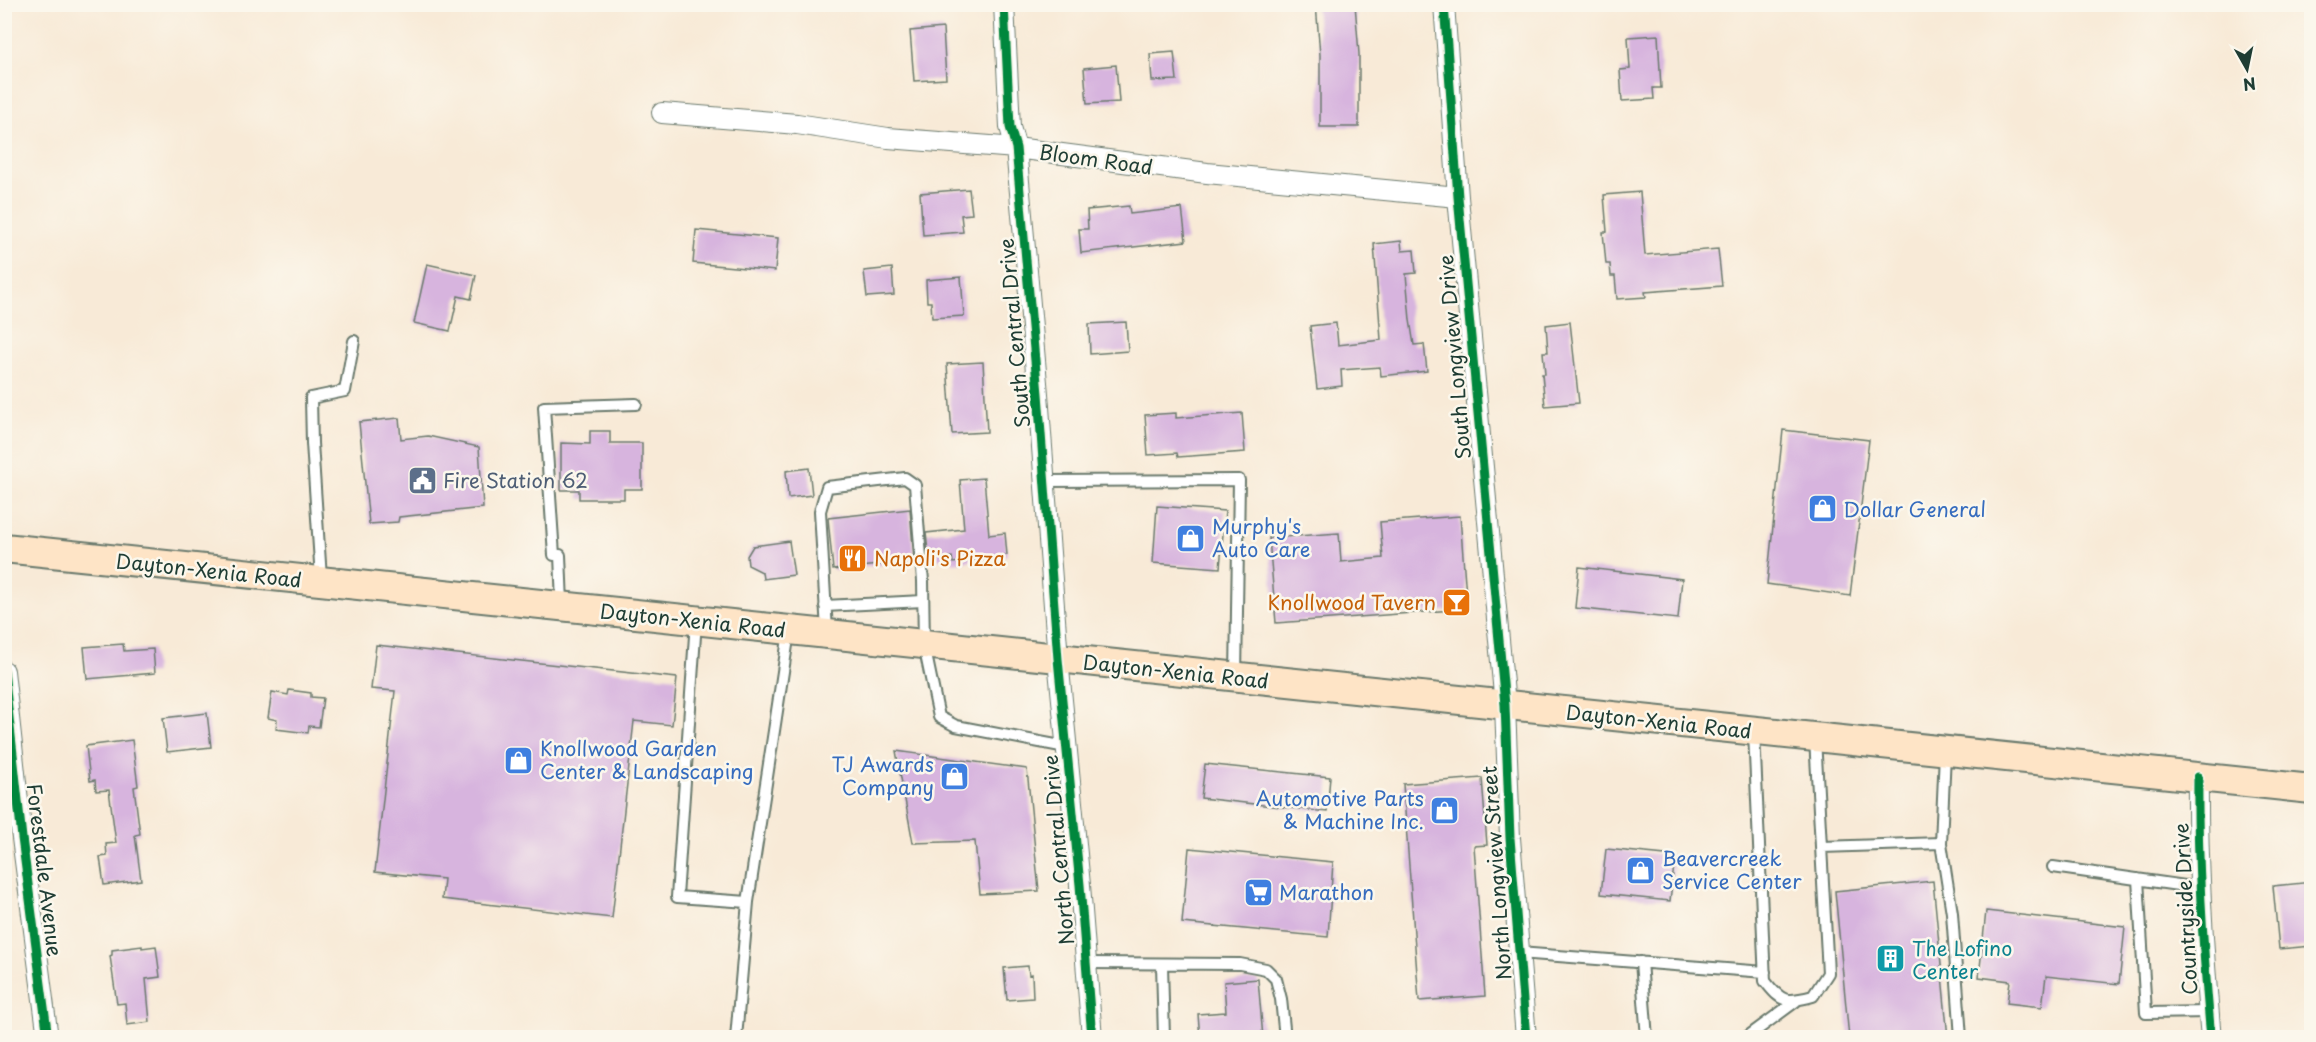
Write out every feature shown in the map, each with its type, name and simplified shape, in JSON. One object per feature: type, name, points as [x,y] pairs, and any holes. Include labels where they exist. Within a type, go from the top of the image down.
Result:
[{"type":"main road","name":"Dayton-Xenia Road","points":[[4,548],[2312,789]]},
{"type":"street","name":"South Central Drive","points":[[1004,4],[1010,127],[1016,148],[1058,658]]},
{"type":"street","name":"South Longview Drive","points":[[1444,4],[1458,197],[1504,705]]},
{"type":"street","name":"Bloom Road","points":[[662,113],[797,124],[888,138],[1016,148],[1207,173],[1458,197]]},
{"type":"street","name":"North Central Drive","points":[[1058,658],[1092,1038]]},
{"type":"street","name":"Forestdale Avenue","points":[[4,671],[22,838],[48,1038]]},
{"type":"street","name":"North Longview Street","points":[[1504,705],[1510,838],[1526,1038]]},
{"type":"street","name":"Countryside Drive","points":[[2198,777],[2199,888],[2211,1038]]},
{"type":"lane","points":[[321,582],[312,443],[312,398],[345,391],[354,341]]},
{"type":"lane","points":[[562,607],[560,555],[554,555],[543,407],[636,404]]},
{"type":"lane","points":[[828,635],[820,511],[827,487],[905,478],[915,485],[924,645],[939,717],[956,726],[1066,747]]},
{"type":"lane","points":[[1045,481],[1239,480],[1236,677]]},
{"type":"lane","points":[[825,606],[923,601]]},
{"type":"lane","points":[[696,621],[677,897],[748,902]]},
{"type":"lane","points":[[736,1038],[748,902],[789,631]]},
{"type":"lane","points":[[1754,731],[1765,981],[1778,997],[1796,1001]]},
{"type":"lane","points":[[1746,1038],[1796,1001],[1813,996],[1828,973],[1815,738]]},
{"type":"lane","points":[[1945,751],[1941,843],[1952,913],[1961,1038]]},
{"type":"lane","points":[[1822,847],[1941,843]]},
{"type":"lane","points":[[2053,867],[2199,888]]},
{"type":"lane","points":[[2138,879],[2146,1013],[2209,1012]]},
{"type":"lane","points":[[1519,953],[1765,972]]},
{"type":"lane","points":[[1641,962],[1647,1038]]},
{"type":"lane","points":[[1086,963],[1240,964],[1266,969],[1276,979],[1281,999],[1285,1038]]},
{"type":"lane","points":[[1162,964],[1164,1038]]},
{"type":"building","points":[[1316,4],[1355,4],[1359,54],[1359,127],[1320,127],[1320,55]]},
{"type":"building","points":[[943,28],[946,79],[914,81],[910,31]]},
{"type":"building","points":[[1658,35],[1661,88],[1653,88],[1654,99],[1622,101],[1620,70],[1630,69],[1628,37]]},
{"type":"building","points":[[1174,52],[1177,80],[1152,81],[1150,54]]},
{"type":"building","points":[[1116,65],[1119,102],[1087,104],[1084,68]]},
{"type":"building","points":[[969,189],[972,214],[961,215],[963,232],[923,235],[920,193]]},
{"type":"building","points":[[1640,192],[1645,255],[1718,249],[1722,286],[1645,292],[1646,297],[1617,299],[1615,276],[1611,276],[1610,264],[1606,264],[1603,232],[1607,232],[1604,195]]},
{"type":"building","points":[[1129,206],[1130,214],[1182,208],[1186,241],[1081,253],[1079,229],[1088,229],[1087,210]]},
{"type":"building","points":[[696,230],[778,238],[775,271],[693,263]]},
{"type":"building","points":[[1401,241],[1402,251],[1414,250],[1416,273],[1406,274],[1410,320],[1414,345],[1424,344],[1427,371],[1381,376],[1380,367],[1341,370],[1342,386],[1317,389],[1310,326],[1336,323],[1338,345],[1381,340],[1374,244]]},
{"type":"building","points":[[427,264],[476,275],[471,299],[458,296],[450,331],[414,323]]},
{"type":"building","points":[[892,268],[894,295],[867,297],[864,271]]},
{"type":"building","points":[[961,277],[964,316],[932,318],[931,302],[927,302],[926,280]]},
{"type":"building","points":[[1126,322],[1128,351],[1090,354],[1089,324]]},
{"type":"building","points":[[1570,322],[1579,403],[1545,406],[1542,374],[1545,374],[1543,352],[1548,352],[1546,325]]},
{"type":"building","points":[[983,362],[987,432],[952,434],[947,364]]},
{"type":"building","points":[[1176,413],[1176,418],[1242,413],[1245,452],[1178,457],[1177,453],[1148,455],[1145,415]]},
{"type":"building","points":[[399,418],[401,439],[428,436],[479,447],[483,508],[399,517],[398,522],[369,524],[359,422]]},
{"type":"building","points":[[1783,430],[1869,440],[1850,596],[1767,584]]},
{"type":"building","points":[[590,431],[610,431],[610,443],[642,443],[642,489],[624,489],[624,499],[579,499],[579,490],[561,490],[561,443],[590,444]]},
{"type":"building","points":[[809,468],[812,495],[788,498],[786,471]]},
{"type":"building","points":[[984,478],[989,535],[1005,533],[1007,555],[953,563],[952,557],[929,560],[926,533],[964,529],[960,480]]},
{"type":"building","points":[[1157,506],[1225,511],[1220,568],[1153,563]]},
{"type":"building","points":[[910,509],[914,561],[833,570],[828,518]]},
{"type":"building","points":[[1460,516],[1467,609],[1276,623],[1269,538],[1339,533],[1341,562],[1383,558],[1380,522]]},
{"type":"building","points":[[789,541],[794,575],[763,579],[762,572],[748,565],[747,556],[753,546]]},
{"type":"building","points":[[1579,567],[1682,579],[1678,619],[1575,608]]},
{"type":"building","points":[[123,644],[124,651],[153,649],[155,673],[87,679],[84,647]]},
{"type":"building","points":[[376,645],[677,678],[672,725],[634,721],[612,918],[442,899],[444,879],[375,872],[395,691],[371,689]]},
{"type":"building","points":[[289,690],[311,693],[311,697],[323,698],[319,727],[309,726],[308,733],[276,729],[277,720],[268,718],[272,692],[288,695]]},
{"type":"building","points":[[207,713],[211,747],[167,752],[163,718]]},
{"type":"building","points":[[132,740],[138,786],[134,787],[140,834],[135,835],[141,880],[104,885],[100,857],[107,856],[106,844],[116,843],[109,790],[96,791],[95,780],[90,781],[86,746]]},
{"type":"building","points":[[896,751],[1027,769],[1039,891],[980,894],[975,841],[913,843]]},
{"type":"building","points":[[1205,764],[1330,777],[1327,812],[1201,798]]},
{"type":"building","points":[[1482,778],[1487,845],[1474,846],[1485,996],[1419,1001],[1403,784]]},
{"type":"building","name":"Marathon","points":[[1189,848],[1333,862],[1328,937],[1182,923]]},
{"type":"building","points":[[1606,849],[1675,856],[1670,901],[1601,894]]},
{"type":"building","name":"The Lofino Center","points":[[1933,881],[1948,1038],[1849,1038],[1835,891]]},
{"type":"building","points":[[2312,882],[2312,946],[2279,949],[2273,886]]},
{"type":"building","points":[[1986,911],[2125,927],[2119,984],[2046,976],[2042,1007],[2007,1003],[2010,981],[1979,977]]},
{"type":"building","points":[[142,946],[142,948],[156,946],[160,977],[146,979],[150,1022],[127,1025],[125,1003],[117,1004],[110,956],[112,950]]},
{"type":"building","points":[[1028,966],[1029,975],[1032,974],[1033,998],[1007,1000],[1004,968]]},
{"type":"building","points":[[1258,979],[1263,1038],[1200,1038],[1198,1014],[1226,1012],[1224,982]]},
{"type":"cycle path","points":[[1004,4],[1010,127],[1016,148],[1092,1038]]},
{"type":"cycle path","points":[[1444,4],[1458,197],[1505,705],[1510,838],[1526,1038]]},
{"type":"cycle path","points":[[4,671],[22,838],[48,1038]]},
{"type":"cycle path","points":[[2198,777],[2201,908],[2211,1038]]},
{"type":"place","name":"Fire Station 62","points":[[422,480]]},
{"type":"place","name":"Dollar General","points":[[1822,509]]},
{"type":"place","name":"Murphy's Auto Care","points":[[1191,538]]},
{"type":"place","name":"Napoli's Pizza","points":[[853,558]]},
{"type":"place","name":"Knollwood Tavern","points":[[1457,602]]},
{"type":"place","name":"Knollwood Garden Center & Landscaping","points":[[519,760]]},
{"type":"place","name":"TJ Awards Company","points":[[955,776]]},
{"type":"place","name":"Automotive Parts & Machine Inc.","points":[[1445,810]]},
{"type":"place","name":"Beavercreek Service Center","points":[[1641,870]]},
{"type":"place","name":"Marathon","points":[[1258,892]]},
{"type":"place","name":"The Lofino Center","points":[[1891,959]]}]
